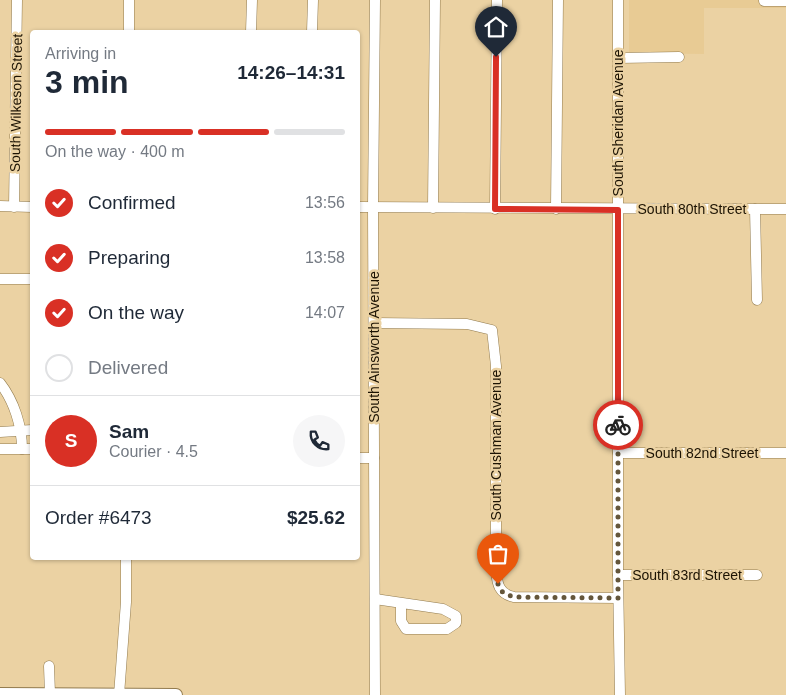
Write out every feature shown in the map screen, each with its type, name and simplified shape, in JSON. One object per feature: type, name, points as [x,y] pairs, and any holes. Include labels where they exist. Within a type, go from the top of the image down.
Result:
[{"type":"main road","points":[[0,694],[176,695]]},
{"type":"street","name":"South Wilkeson Street","points":[[14,206],[17,0]]},
{"type":"street","points":[[129,30],[130,0]]},
{"type":"street","points":[[251,30],[252,0]]},
{"type":"street","points":[[312,30],[313,0]]},
{"type":"street","name":"South Ainsworth Avenue","points":[[375,0],[373,207],[375,695]]},
{"type":"street","points":[[433,208],[435,0]]},
{"type":"street","points":[[495,209],[497,0]]},
{"type":"street","points":[[556,209],[558,0]]},
{"type":"street","name":"South Sheridan Avenue","points":[[618,0],[618,598],[620,695]]},
{"type":"street","points":[[764,1],[786,1]]},
{"type":"street","points":[[618,58],[679,58]]},
{"type":"street","points":[[0,206],[30,207]]},
{"type":"street","name":"South 80th Street","points":[[360,207],[618,210],[786,209]]},
{"type":"street","points":[[756,209],[757,300]]},
{"type":"street","points":[[0,279],[30,279]]},
{"type":"street","name":"South Cushman Avenue","points":[[374,323],[467,324],[492,330],[496,366],[496,570],[500,590]]},
{"type":"street","points":[[0,383],[9,395],[27,430],[27,449],[0,449]]},
{"type":"street","points":[[0,432],[27,430]]},
{"type":"street","name":"South 82nd Street","points":[[618,453],[786,453]]},
{"type":"street","points":[[360,458],[374,458]]},
{"type":"street","points":[[119,695],[126,602],[126,560]]},
{"type":"street","name":"South 83rd Street","points":[[618,575],[757,575]]},
{"type":"street","name":"South 83rd Street","points":[[500,590],[508,595],[520,597],[618,598]]},
{"type":"street","points":[[375,599],[443,609],[456,616],[456,623],[447,629],[406,629],[401,621],[401,603]]},
{"type":"street","points":[[49,666],[50,694]]},
{"type":"shaded area","points":[[629,0],[786,0],[786,8],[704,8],[704,54],[629,53]]},
{"type":"way so far","points":[[498,584],[503,593],[514,597],[618,598],[618,425]]},
{"type":"route","points":[[496,57],[495,209],[618,210],[618,425]]}]
